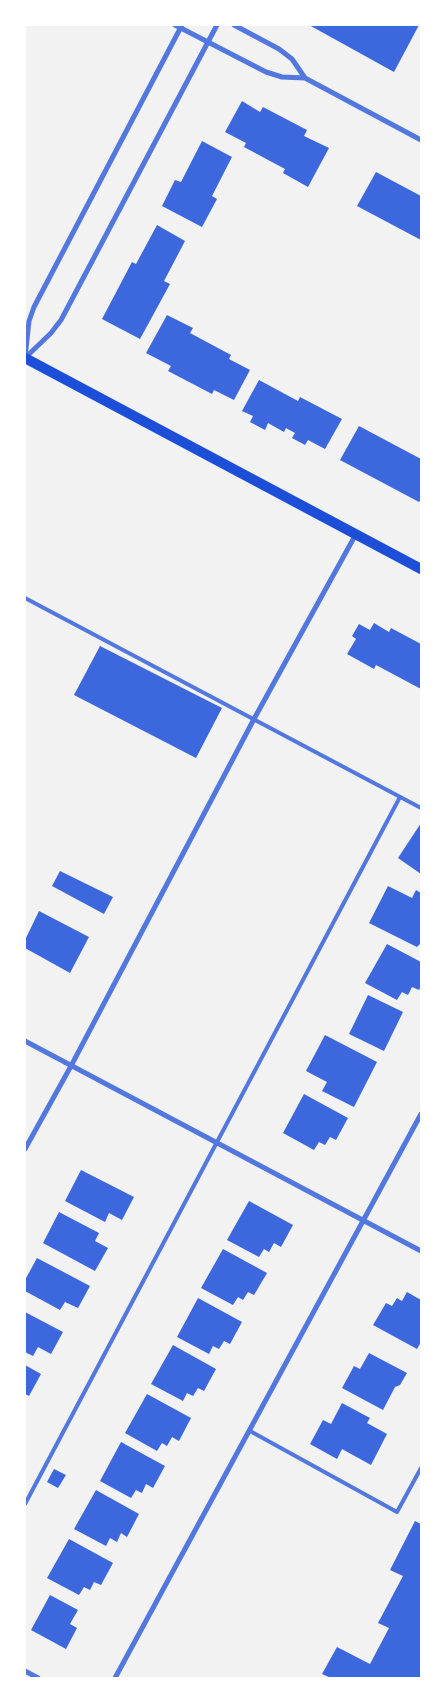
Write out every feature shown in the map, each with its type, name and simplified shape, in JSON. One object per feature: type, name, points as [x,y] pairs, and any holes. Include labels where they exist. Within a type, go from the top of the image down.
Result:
[{"type":"main road","points":[[25,358],[421,568]]},
{"type":"street","points":[[25,358],[61,320],[217,25]]},
{"type":"street","points":[[234,25],[279,49],[292,59],[305,78]]},
{"type":"street","points":[[25,358],[30,321],[34,307],[179,26],[266,72],[282,77],[305,78],[421,140]]},
{"type":"street","points":[[25,1149],[71,1066],[254,719],[356,534]]},
{"type":"street","points":[[25,1041],[421,1251]]},
{"type":"street","points":[[115,1678],[421,1114]]},
{"type":"street","points":[[25,1671],[38,1678]]},
{"type":"lane","points":[[25,598],[421,808]]},
{"type":"lane","points":[[25,1504],[400,797]]},
{"type":"lane","points":[[250,1431],[397,1512],[421,1468]]},
{"type":"building","points":[[309,25],[419,25],[394,72]]},
{"type":"building","points":[[242,101],[260,112],[263,107],[307,130],[304,136],[329,148],[308,187],[283,173],[285,169],[244,147],[246,143],[225,132]]},
{"type":"building","points":[[202,141],[232,157],[212,196],[217,199],[202,227],[162,206],[175,180],[181,182]]},
{"type":"building","points":[[376,172],[421,196],[421,240],[357,206]]},
{"type":"building","points":[[157,225],[185,241],[164,281],[170,284],[140,339],[102,319],[132,262],[136,264]]},
{"type":"building","points":[[167,315],[193,328],[190,333],[231,355],[229,359],[250,370],[234,400],[214,390],[212,394],[168,371],[171,366],[146,353]]},
{"type":"building","points":[[259,380],[298,401],[300,397],[342,419],[325,449],[308,440],[305,445],[292,438],[295,433],[286,428],[284,432],[268,423],[265,430],[250,422],[253,416],[242,411]]},
{"type":"building","points":[[359,426],[421,459],[421,499],[419,502],[340,460]]},
{"type":"building","points":[[374,623],[389,632],[391,628],[421,644],[421,689],[376,665],[374,669],[347,654],[356,639],[352,636],[359,624],[370,630]]},
{"type":"building","points":[[100,646],[222,708],[196,758],[74,695]]},
{"type":"building","points":[[421,823],[421,874],[398,858]]},
{"type":"building","points":[[60,871],[113,897],[104,914],[52,886]]},
{"type":"building","points":[[388,886],[412,898],[416,890],[421,893],[421,943],[417,947],[369,923]]},
{"type":"building","points":[[39,911],[89,937],[70,973],[25,948],[25,940]]},
{"type":"building","points":[[387,944],[421,962],[421,986],[419,990],[412,987],[408,995],[402,992],[397,1000],[365,983]]},
{"type":"building","points":[[368,995],[403,1012],[384,1051],[349,1034]]},
{"type":"building","points":[[325,1035],[377,1062],[354,1107],[322,1091],[327,1082],[306,1071]]},
{"type":"building","points":[[304,1094],[348,1118],[336,1140],[330,1137],[325,1145],[319,1142],[314,1150],[283,1133]]},
{"type":"building","points":[[81,1170],[134,1197],[122,1220],[109,1213],[105,1222],[65,1201]]},
{"type":"building","points":[[249,1201],[293,1225],[281,1247],[274,1243],[269,1252],[264,1249],[259,1257],[227,1240]]},
{"type":"building","points":[[59,1212],[99,1233],[95,1241],[108,1248],[95,1271],[43,1243]]},
{"type":"building","points":[[223,1249],[267,1273],[254,1295],[248,1292],[243,1300],[238,1297],[233,1305],[201,1288]]},
{"type":"building","points":[[37,1258],[90,1286],[78,1308],[65,1302],[60,1310],[25,1291],[25,1280]]},
{"type":"building","points":[[407,1292],[421,1300],[421,1342],[417,1349],[373,1325],[386,1303],[392,1306],[397,1298],[402,1301]]},
{"type":"building","points":[[198,1298],[242,1322],[230,1344],[224,1341],[219,1349],[213,1346],[209,1354],[177,1337]]},
{"type":"building","points":[[25,1312],[63,1332],[51,1354],[38,1347],[33,1356],[25,1352]]},
{"type":"building","points":[[173,1345],[216,1369],[204,1391],[198,1388],[193,1396],[187,1393],[183,1401],[151,1384]]},
{"type":"building","points":[[369,1353],[407,1373],[400,1385],[395,1387],[383,1410],[342,1388],[354,1366],[360,1369]]},
{"type":"building","points":[[25,1365],[41,1374],[29,1396],[25,1394]]},
{"type":"building","points":[[147,1394],[191,1418],[179,1441],[172,1437],[167,1446],[162,1443],[157,1451],[125,1433]]},
{"type":"building","points":[[342,1403],[370,1418],[367,1423],[387,1434],[371,1465],[342,1449],[337,1459],[310,1444],[323,1420],[331,1424]]},
{"type":"building","points":[[121,1442],[165,1466],[153,1488],[146,1484],[142,1493],[136,1490],[131,1498],[100,1481]]},
{"type":"building","points":[[54,1469],[66,1475],[58,1488],[47,1482]]},
{"type":"building","points":[[96,1490],[139,1514],[127,1537],[121,1533],[117,1542],[110,1538],[106,1546],[74,1529]]},
{"type":"building","points":[[415,1521],[421,1524],[421,1678],[331,1678],[322,1674],[337,1647],[370,1664],[389,1628],[378,1623],[403,1576],[390,1570]]},
{"type":"building","points":[[69,1539],[113,1563],[101,1585],[94,1582],[90,1590],[84,1587],[79,1595],[47,1578]]},
{"type":"building","points":[[50,1595],[78,1610],[70,1624],[77,1628],[66,1649],[31,1630]]}]
